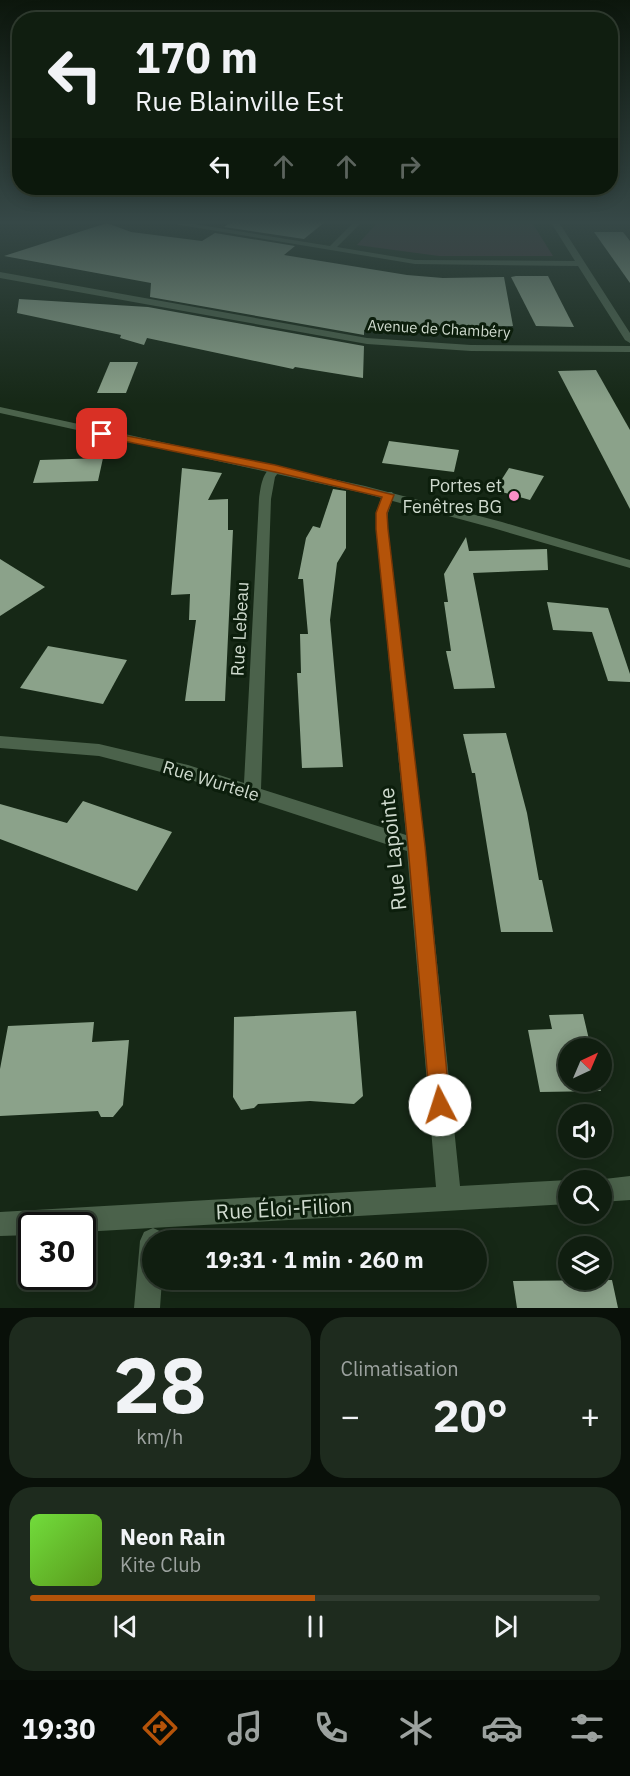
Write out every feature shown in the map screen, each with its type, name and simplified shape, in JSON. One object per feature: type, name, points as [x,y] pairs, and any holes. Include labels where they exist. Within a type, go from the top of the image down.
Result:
[{"type":"street","name":"Avenue de Chambéry","points":[[39,282],[368,341],[471,348],[630,349]]},
{"type":"street","points":[[593,282],[630,340]]},
{"type":"street","points":[[0,410],[388,495],[462,514],[630,564]]},
{"type":"street","name":"Rue Lebeau","points":[[252,792],[265,499],[269,477],[275,469]]},
{"type":"street","name":"Rue Lapointe","points":[[388,495],[382,513],[382,529],[416,846],[449,1199]]},
{"type":"street","name":"Rue Wurtele","points":[[0,742],[99,750],[188,772],[416,846]]},
{"type":"street","points":[[612,1189],[630,1188]]},
{"type":"street","name":"Rue Éloi-Filion","points":[[172,1230],[449,1199],[558,1193]]},
{"type":"street","name":"Rue Éloi-Filion","points":[[0,1224],[142,1231]]},
{"type":"street","points":[[147,1308],[149,1290]]},
{"type":"building","points":[[146,282],[505,282],[513,326],[364,330],[364,335],[150,297],[151,283]]},
{"type":"building","points":[[514,282],[551,282],[574,327],[536,326]]},
{"type":"building","points":[[19,299],[148,307],[364,346],[363,378],[295,367],[293,369],[147,338],[144,345],[120,338],[121,335],[17,313]]},
{"type":"building","points":[[110,362],[138,362],[126,393],[97,393]]},
{"type":"building","points":[[596,370],[630,430],[630,509],[558,371]]},
{"type":"building","points":[[389,441],[459,450],[454,472],[382,463]]},
{"type":"building","points":[[103,458],[98,481],[33,483],[40,460]]},
{"type":"building","points":[[182,468],[222,473],[208,500],[228,499],[228,530],[233,530],[225,701],[185,701],[196,620],[189,620],[190,594],[171,595]]},
{"type":"building","points":[[509,468],[544,476],[530,500],[495,490]]},
{"type":"building","points":[[333,489],[346,491],[346,548],[337,563],[330,620],[343,767],[302,768],[297,673],[301,673],[300,634],[308,634],[303,579],[298,579],[306,538],[313,526],[320,528]]},
{"type":"building","points":[[466,537],[469,551],[547,549],[548,570],[473,573],[495,688],[454,689],[446,651],[451,651],[444,602],[448,602],[444,574]]},
{"type":"building","points":[[0,559],[45,587],[0,616]]},
{"type":"building","points":[[547,602],[608,608],[630,674],[630,682],[608,681],[592,632],[553,630]]},
{"type":"building","points":[[48,646],[127,660],[103,704],[20,688]]},
{"type":"building","points":[[506,733],[527,813],[539,880],[542,880],[553,932],[501,932],[475,773],[472,773],[463,734]]},
{"type":"building","points":[[83,801],[172,832],[137,891],[0,839],[0,804],[67,823]]},
{"type":"building","points":[[356,1011],[363,1096],[354,1104],[310,1101],[258,1104],[254,1108],[241,1110],[233,1097],[234,1017]]},
{"type":"building","points":[[583,1014],[589,1038],[558,1038],[558,1092],[540,1092],[528,1030],[552,1029],[549,1015]]},
{"type":"building","points":[[94,1022],[92,1042],[129,1040],[123,1105],[113,1117],[101,1117],[98,1111],[0,1116],[0,1069],[8,1026]]},
{"type":"building","points":[[612,1280],[618,1308],[517,1308],[513,1281],[558,1281],[558,1290],[612,1290]]},
{"type":"place","name":"Portes et Fenêtres BG","points":[[514,496]]},
{"type":"route","points":[[102,434],[275,469],[388,495],[382,513],[382,529],[416,846],[440,1105]]}]
